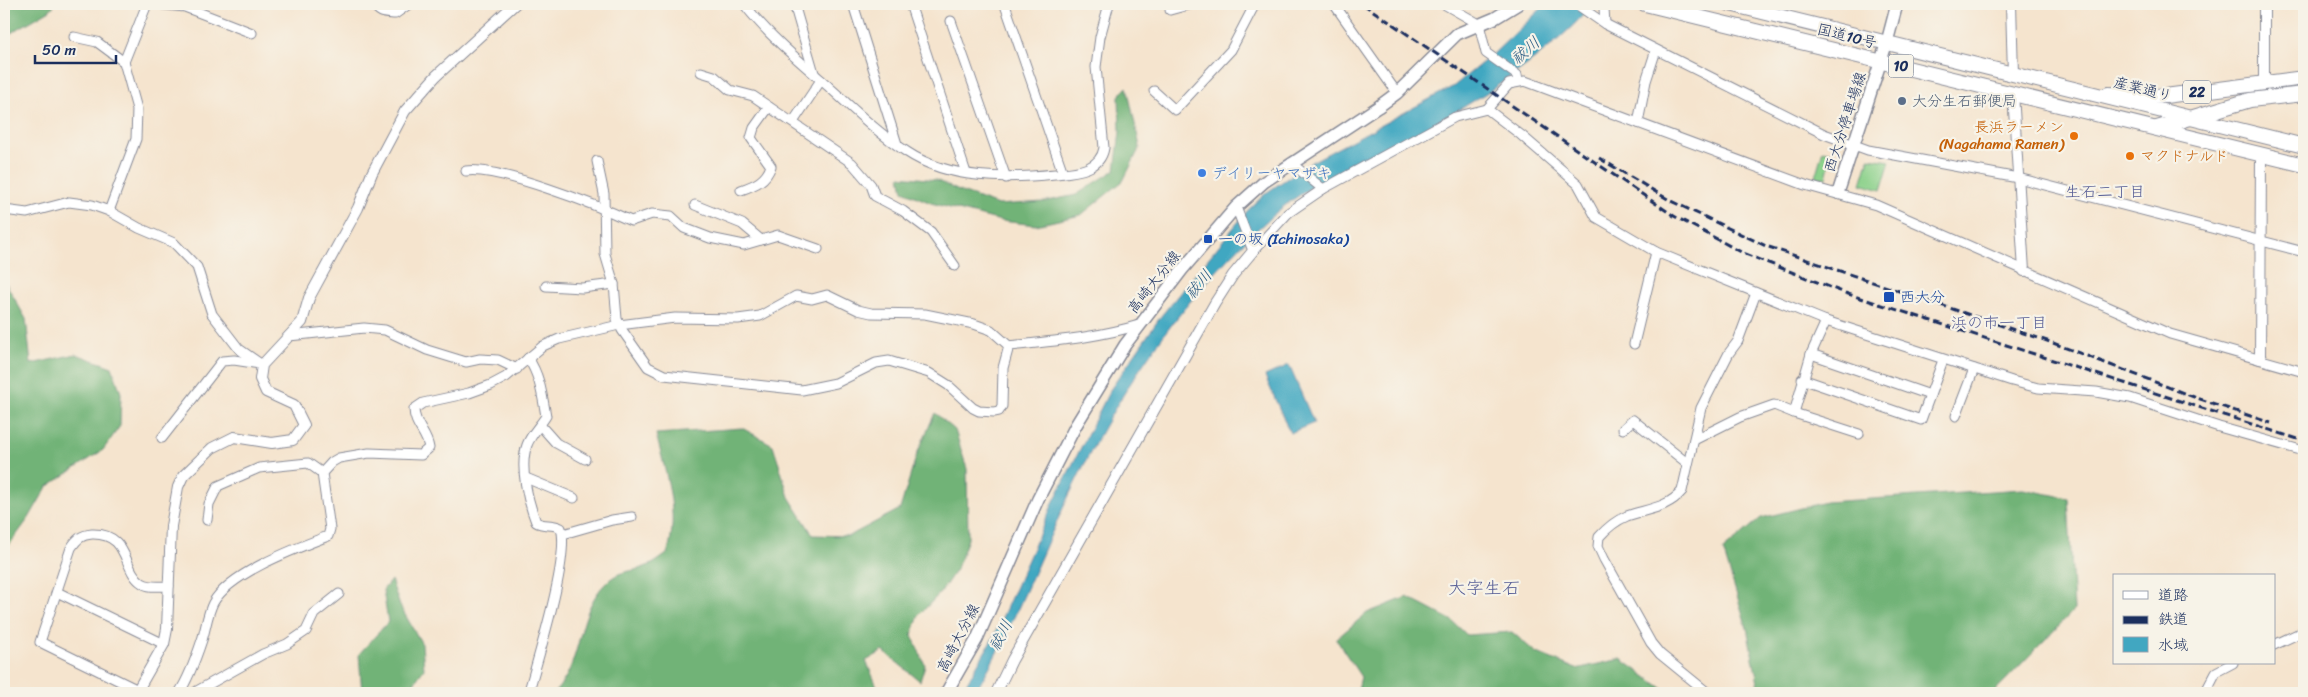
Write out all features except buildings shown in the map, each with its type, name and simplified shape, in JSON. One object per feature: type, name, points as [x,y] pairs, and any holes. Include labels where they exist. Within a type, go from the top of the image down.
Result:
[{"type":"main road","name":"高崎大分線","points":[[946,693],[977,639],[1038,499],[1064,446],[1098,387],[1139,325],[1197,252],[1238,212],[1264,182],[1358,122],[1397,93],[1456,34],[1505,13],[1518,4]]},
{"type":"main road","name":"国道10号","points":[[1645,4],[2158,128]]},
{"type":"main road","name":"国道10号","points":[[1730,4],[1756,7],[2090,93]]},
{"type":"main road","name":"西大分停車場線","points":[[1838,193],[1887,42],[1896,4]]},
{"type":"main road","name":"22","points":[[2090,93],[2165,96],[2304,78]]},
{"type":"main road","name":"産業通り","points":[[2090,93],[2304,146]]},
{"type":"main road","name":"22","points":[[2158,128],[2250,100],[2304,94]]},
{"type":"main road","name":"10","points":[[2158,128],[2304,165]]},
{"type":"street","points":[[109,211],[136,139],[137,109],[124,62],[147,4]]},
{"type":"street","points":[[156,4],[185,7],[252,33]]},
{"type":"street","points":[[374,4],[382,13],[396,14],[409,4]]},
{"type":"street","points":[[169,586],[143,584],[137,578],[120,546],[99,534],[78,538],[71,548],[40,642],[137,691],[164,644],[169,586],[171,526],[176,496],[183,476],[212,448],[234,437],[272,443],[293,440],[304,426],[294,405],[266,392],[260,379],[262,365],[302,322],[309,298],[358,208],[372,173],[405,111],[436,76],[515,4]]},
{"type":"street","points":[[744,4],[759,23],[818,77],[897,145],[915,157],[966,173],[1006,178],[1063,173],[1094,166],[1102,156],[1096,67],[1100,37],[1109,4]]},
{"type":"street","points":[[793,122],[818,77],[794,4]]},
{"type":"street","points":[[853,4],[897,145]]},
{"type":"street","points":[[910,4],[966,173]]},
{"type":"street","points":[[1170,10],[1192,4]]},
{"type":"street","points":[[1154,91],[1175,110],[1230,50],[1256,4]]},
{"type":"street","points":[[1334,4],[1397,93]]},
{"type":"street","points":[[1444,4],[1479,24],[1486,53],[1518,78],[1525,81],[1805,185],[1876,204],[2170,334],[2304,372]]},
{"type":"street","points":[[1576,4],[1604,24],[1816,130],[1854,146],[2018,178],[2260,239],[2304,252]]},
{"type":"street","points":[[1604,24],[1604,8],[1609,4]]},
{"type":"street","points":[[2011,4],[2013,74]]},
{"type":"street","points":[[2264,4],[2264,82]]},
{"type":"street","points":[[1005,5],[1063,173]]},
{"type":"street","points":[[951,21],[1006,178]]},
{"type":"street","points":[[74,37],[97,42],[124,62]]},
{"type":"street","points":[[1638,123],[1646,80],[1656,50]]},
{"type":"street","points":[[701,72],[714,76],[730,90],[753,96],[852,163],[872,184],[875,196],[903,211],[931,232],[955,266]]},
{"type":"street","points":[[996,693],[1012,660],[1172,375],[1221,292],[1252,248],[1288,213],[1321,187],[1455,117],[1487,109],[1505,87],[1518,78]]},
{"type":"street","points":[[2013,93],[2024,271]]},
{"type":"street","points":[[741,190],[755,186],[768,176],[771,166],[751,138],[754,128],[769,107]]},
{"type":"street","points":[[1487,109],[1521,135],[1578,184],[1596,217],[1656,252],[1826,321],[1943,360],[2038,388],[2096,392],[2130,398],[2219,427],[2304,451]]},
{"type":"street","points":[[2260,359],[2261,154]]},
{"type":"street","points":[[597,161],[604,194],[605,254],[614,284],[619,325],[648,367],[671,377],[802,390],[836,383],[876,363],[888,361],[929,373],[955,390],[973,408],[986,413],[999,411],[1002,406],[1003,368],[1009,346]]},
{"type":"street","points":[[1293,165],[1321,187]]},
{"type":"street","points":[[466,171],[477,169],[504,176],[603,208],[631,221],[652,214],[671,216],[684,228],[710,238],[744,245],[778,235],[818,249]]},
{"type":"street","points":[[4,210],[27,213],[69,202],[92,205],[109,211],[139,228],[174,242],[197,267],[212,314],[239,350],[262,365]]},
{"type":"street","points":[[695,205],[742,224],[761,240]]},
{"type":"street","points":[[1238,212],[1252,248]]},
{"type":"street","points":[[1634,344],[1656,252]]},
{"type":"street","points":[[546,286],[582,288],[614,284]]},
{"type":"street","points":[[1708,693],[1660,654],[1651,643],[1616,585],[1598,546],[1599,537],[1609,526],[1625,517],[1657,508],[1676,498],[1686,480],[1687,463],[1701,408],[1729,353],[1738,341],[1756,293]]},
{"type":"street","points":[[322,473],[332,462],[339,458],[369,453],[421,455],[429,448],[428,440],[414,420],[414,409],[423,403],[470,393],[491,385],[517,368],[543,346],[559,339],[619,325],[690,316],[738,319],[760,316],[773,311],[792,297],[812,298],[827,295],[858,310],[871,313],[925,314],[974,324],[991,330],[1009,346],[1049,343],[1099,335],[1139,325]]},
{"type":"street","points":[[1794,413],[1802,379],[1826,321]]},
{"type":"street","points":[[289,336],[364,328],[385,330],[427,350],[466,362],[480,359],[498,360],[517,368]]},
{"type":"street","points":[[1811,354],[1930,395]]},
{"type":"street","points":[[528,358],[536,370],[546,416],[526,446],[524,458],[530,506],[536,522],[542,526],[554,524],[561,528],[563,534],[559,571],[529,691]]},
{"type":"street","points":[[162,438],[222,361],[234,360],[262,365]]},
{"type":"street","points":[[1802,379],[1921,420],[1943,360]]},
{"type":"street","points":[[1956,416],[1974,369]]},
{"type":"street","points":[[1694,440],[1740,417],[1774,406],[1859,434]]},
{"type":"street","points":[[1623,429],[1633,420],[1687,463]]},
{"type":"street","points":[[540,425],[556,444],[585,459]]},
{"type":"street","points":[[179,693],[185,684],[214,603],[224,590],[244,575],[290,550],[328,536],[330,529],[322,473],[308,463],[259,468],[218,486],[209,504],[207,520]]},
{"type":"street","points":[[526,478],[574,498]]},
{"type":"street","points":[[563,534],[612,520],[632,517]]},
{"type":"street","points":[[57,592],[164,644]]},
{"type":"street","points":[[185,684],[196,692],[263,654],[286,644],[306,631],[314,614],[339,594]]},
{"type":"street","points":[[2276,644],[2304,631]]},
{"type":"street","points":[[2205,693],[2216,672],[2231,664]]},
{"type":"green space","points":[[4,4],[55,4],[50,10],[4,37]]},
{"type":"green space","points":[[1127,87],[1140,147],[1123,181],[1081,215],[1036,225],[1001,221],[931,203],[903,191],[900,176],[936,180],[959,191],[998,205],[1043,202],[1076,195],[1115,170],[1120,132],[1119,96]]},
{"type":"green space","points":[[1823,150],[1832,152],[1826,178],[1815,177]]},
{"type":"green space","points":[[1869,158],[1890,161],[1881,190],[1861,184]]},
{"type":"green space","points":[[4,280],[26,319],[31,364],[76,354],[112,367],[121,393],[120,426],[103,450],[47,487],[29,518],[4,552]]},
{"type":"green space","points":[[935,413],[955,430],[967,469],[968,539],[957,568],[941,592],[919,615],[912,635],[925,665],[920,681],[883,651],[866,661],[880,693],[554,693],[564,681],[570,667],[589,609],[596,595],[616,575],[650,565],[667,554],[671,539],[672,509],[656,434],[742,428],[773,445],[789,497],[813,535],[849,536],[900,509],[917,454]]},
{"type":"green space","points":[[2023,489],[2068,498],[2074,610],[1993,693],[1760,693],[1747,628],[1723,550],[1761,518],[1826,502]]},
{"type":"green space","points":[[391,580],[400,606],[422,644],[424,669],[407,693],[362,693],[359,654],[388,622],[383,590]]},
{"type":"green space","points":[[1407,597],[1451,620],[1467,635],[1512,632],[1535,652],[1576,669],[1621,659],[1669,693],[1357,693],[1361,677],[1336,639],[1367,613]]},
{"type":"water","name":"祓川","points":[[1546,4],[1593,4],[1551,46],[1477,99],[1399,143],[1301,194],[1271,217],[1214,273],[1164,336],[1119,402],[1098,437],[1080,473],[990,666],[975,693],[961,693],[993,638],[1054,501],[1110,390],[1161,316],[1248,210],[1266,193],[1308,164],[1454,86],[1494,53]]},
{"type":"water","points":[[1289,365],[1314,423],[1290,433],[1265,376]]},
{"type":"railway","points":[[1363,4],[1674,216],[1743,253],[1845,293],[2304,441]]},
{"type":"railway","points":[[1599,158],[1671,201],[1766,246],[2053,343],[2194,397],[2271,423]]},
{"type":"place","name":"大分生石郵便局","points":[[1902,101]]},
{"type":"place","name":"長浜ラーメン (Nagahama Ramen)","points":[[2074,136]]},
{"type":"place","name":"マクドナルド","points":[[2130,156]]},
{"type":"place","name":"デイリーヤマザキ","points":[[1202,173]]},
{"type":"place","name":"一の坂 (Ichinosaka)","points":[[1208,239]]},
{"type":"place","name":"西大分","points":[[1889,297]]},
{"type":"district","name":"生石二丁目","points":[[2105,191]]},
{"type":"district","name":"浜の市一丁目","points":[[1999,322]]},
{"type":"district","name":"大字生石","points":[[1484,588]]}]
